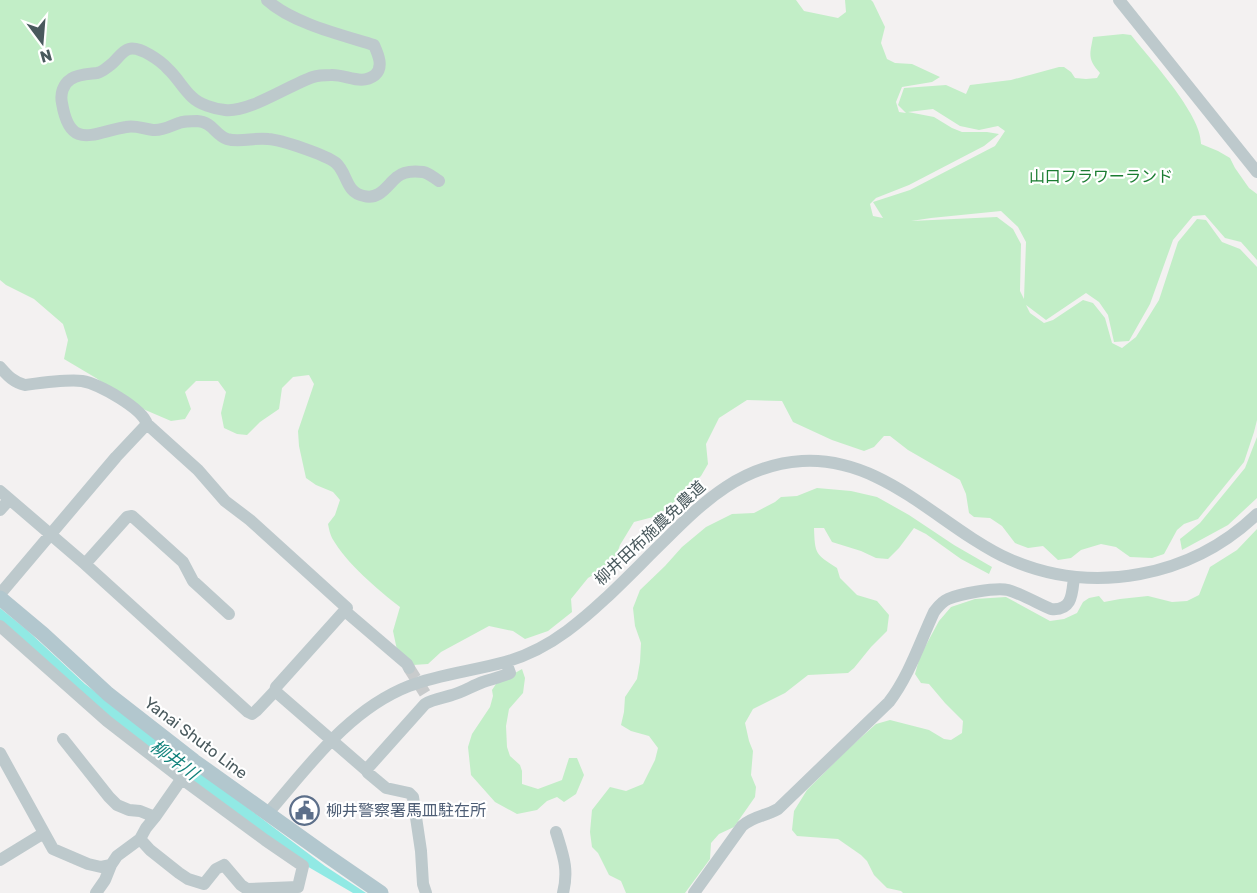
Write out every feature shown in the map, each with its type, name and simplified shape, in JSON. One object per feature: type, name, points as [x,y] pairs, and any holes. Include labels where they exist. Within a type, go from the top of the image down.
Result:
[{"type":"main road","name":"Yanai Shuto Line","points":[[0,596],[108,694],[193,763],[381,893]]},
{"type":"street","points":[[267,0],[281,11],[325,30],[374,45],[379,56],[379,69],[374,75],[359,81],[335,75],[315,76],[252,105],[225,111],[193,99],[168,68],[146,53],[133,48],[126,50],[115,62],[100,72],[71,78],[62,89],[61,101],[67,122],[79,135],[88,137],[127,126],[154,130],[167,129],[180,122],[208,123],[225,139],[268,139],[316,152],[337,164],[352,192],[365,197],[375,196],[386,190],[398,176],[404,173],[425,172],[439,181]]},
{"type":"street","points":[[1119,0],[1257,172]]},
{"type":"street","points":[[0,367],[9,378],[25,385],[82,381],[112,393],[133,407],[145,418],[147,424],[198,470],[225,501],[250,520],[347,608],[252,714],[85,564],[5,496],[0,510]]},
{"type":"street","points":[[0,596],[116,457],[147,424]]},
{"type":"street","name":"柳井田布施農免農道","points":[[268,813],[332,740],[365,710],[381,699],[411,685],[506,662],[531,653],[550,642],[573,626],[620,584],[710,498],[724,487],[753,472],[790,462],[824,461],[866,471],[1008,559],[1042,570],[1074,576],[1117,578],[1161,570],[1215,547],[1257,514]]},
{"type":"street","points":[[85,564],[127,517],[132,516],[183,562],[193,581],[229,614]]},
{"type":"street","points":[[694,893],[742,826],[750,819],[778,809],[889,702],[898,691],[930,620],[940,604],[955,596],[996,589],[1007,590],[1058,610],[1065,608],[1069,603],[1074,576]]},
{"type":"street","points":[[345,611],[410,668]]},
{"type":"street","points":[[0,626],[107,721],[303,866],[298,887],[247,889],[224,865],[216,869],[204,884],[188,879],[179,873],[140,839]]},
{"type":"street","points":[[366,770],[429,698],[436,700],[502,677],[510,673],[506,662]]},
{"type":"street","points":[[275,691],[386,789],[409,793],[413,797],[426,893]]},
{"type":"street","points":[[63,739],[117,805],[155,818]]},
{"type":"street","points":[[0,753],[53,849],[88,864],[101,867],[111,866]]},
{"type":"street","points":[[96,893],[117,856],[140,839],[193,763]]},
{"type":"street","points":[[556,832],[566,862],[563,893]]},
{"type":"street","points":[[0,861],[44,833]]},
{"type":"green space","name":"山口フラワーランド","points":[[0,0],[796,0],[804,11],[838,18],[846,12],[845,0],[871,0],[885,27],[881,43],[887,59],[895,63],[912,64],[940,77],[932,82],[902,87],[896,102],[899,112],[906,113],[898,105],[904,88],[946,85],[966,94],[970,85],[1011,80],[1059,67],[1064,67],[1075,78],[1097,78],[1100,73],[1093,64],[1091,56],[1093,37],[1131,35],[1184,103],[1199,132],[1201,144],[1230,158],[1249,188],[1257,194],[1257,260],[1241,242],[1225,238],[1205,215],[1193,216],[1173,240],[1150,304],[1129,341],[1114,342],[1108,315],[1099,302],[1086,293],[1046,320],[1026,305],[1030,313],[1044,323],[1053,320],[1083,300],[1093,303],[1105,318],[1112,343],[1122,348],[1136,337],[1159,300],[1178,242],[1197,219],[1206,220],[1222,242],[1240,249],[1257,267],[1257,420],[1244,462],[1198,519],[1184,524],[1177,530],[1164,554],[1152,558],[1130,557],[1116,547],[1101,544],[1081,550],[1071,558],[1058,560],[1043,546],[1028,548],[1015,543],[1002,526],[990,518],[974,517],[969,513],[966,494],[960,480],[908,450],[890,436],[884,436],[874,447],[864,451],[832,440],[793,422],[782,401],[747,400],[719,418],[706,444],[708,464],[701,476],[657,516],[634,522],[620,545],[614,562],[588,578],[571,599],[572,612],[548,631],[525,639],[513,631],[489,626],[441,652],[428,664],[413,665],[397,650],[393,631],[400,607],[354,567],[331,536],[328,524],[335,515],[340,500],[333,492],[306,478],[298,431],[314,384],[309,375],[293,377],[282,388],[279,409],[260,422],[247,435],[237,434],[224,428],[221,413],[226,392],[218,381],[196,381],[185,392],[191,409],[185,419],[171,421],[136,406],[64,359],[68,340],[63,324],[34,299],[0,280]],"holes":[[[933,109],[960,126],[979,130],[998,126],[1005,131],[995,146],[910,190],[873,202],[883,218],[873,216],[870,204],[876,198],[909,185],[984,146],[999,134],[962,132],[934,117],[908,112]],[[1001,211],[1018,227],[1026,242],[1024,299],[1020,291],[1021,244],[1013,229],[997,217],[911,221]]]},
{"type":"green space","points":[[1257,437],[1257,498],[1228,525],[1182,550],[1180,539],[1200,523],[1245,468]]},
{"type":"green space","points":[[817,488],[851,491],[877,497],[992,567],[989,574],[961,559],[914,528],[888,559],[876,558],[832,542],[824,528],[814,528],[816,548],[820,556],[837,568],[840,578],[857,595],[877,601],[889,615],[887,631],[848,673],[808,675],[785,693],[753,709],[745,723],[753,751],[751,775],[756,787],[755,797],[734,827],[719,834],[711,843],[710,859],[685,893],[626,893],[621,881],[609,875],[598,853],[592,847],[590,832],[592,810],[610,787],[626,791],[643,784],[655,760],[658,748],[649,736],[631,731],[621,725],[625,697],[637,679],[640,662],[641,643],[635,626],[633,608],[640,590],[682,547],[706,527],[732,514],[754,513],[781,497],[797,496]]},
{"type":"green space","points":[[1257,529],[1257,893],[903,893],[887,888],[874,875],[861,855],[838,839],[797,836],[792,830],[794,811],[807,790],[876,724],[890,720],[929,730],[944,739],[951,740],[962,733],[963,721],[929,684],[921,683],[915,674],[920,656],[939,621],[951,607],[975,599],[1006,597],[1050,621],[1064,619],[1077,613],[1083,602],[1099,596],[1104,602],[1148,596],[1172,602],[1187,601],[1199,595],[1210,567],[1237,550]]},
{"type":"green space","points":[[522,669],[525,678],[523,693],[509,709],[506,726],[507,747],[510,756],[520,765],[522,784],[538,789],[562,780],[569,758],[577,758],[584,775],[576,794],[564,802],[557,797],[547,801],[537,810],[517,814],[495,802],[471,775],[468,747],[472,734],[490,707],[492,690],[496,684]]},
{"type":"water","name":"柳井川","points":[[0,608],[85,684],[325,866],[366,893],[353,893],[305,865],[110,718],[0,622]]},
{"type":"tunnel","points":[[409,668],[426,695]]},
{"type":"place","name":"柳井警察署馬皿駐在所","points":[[305,810]]}]
